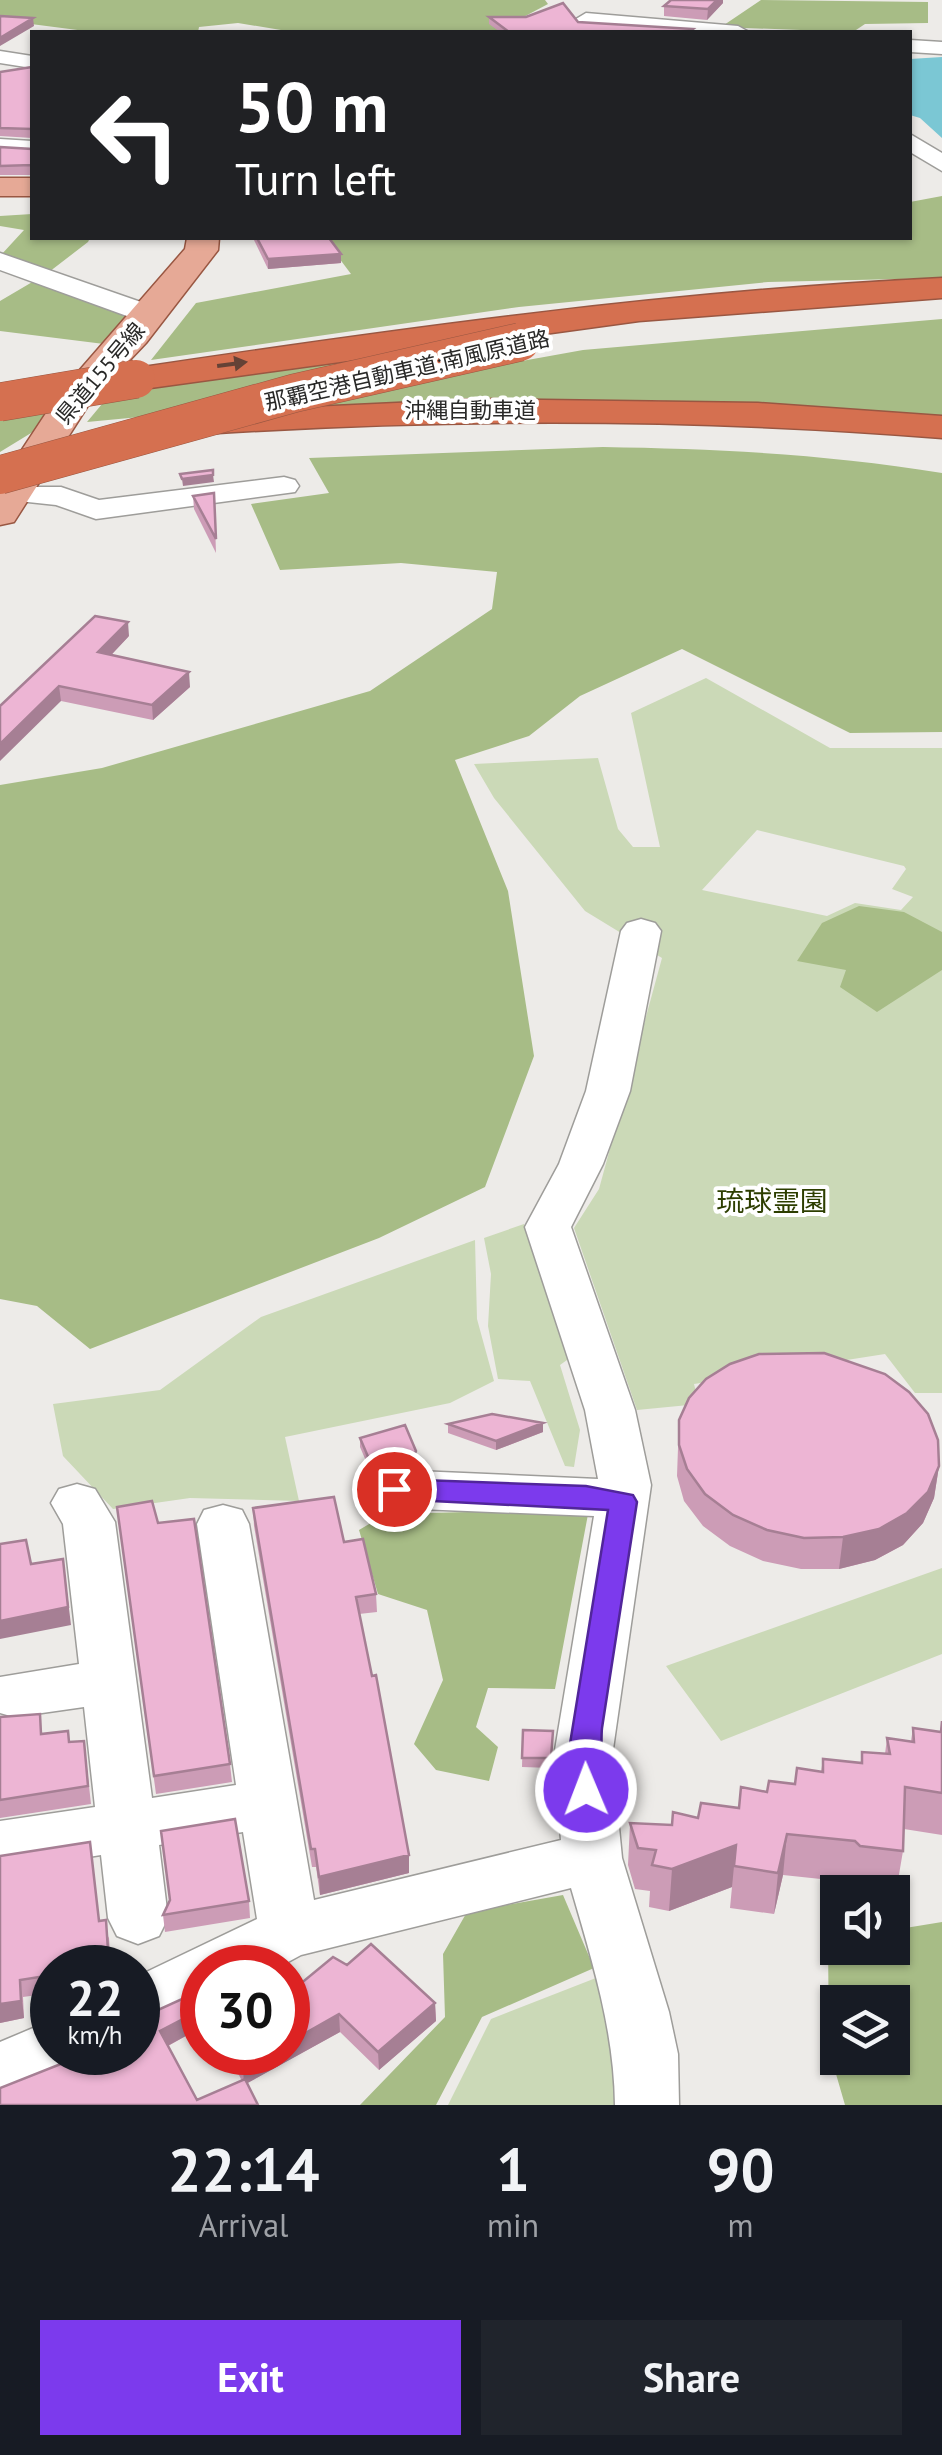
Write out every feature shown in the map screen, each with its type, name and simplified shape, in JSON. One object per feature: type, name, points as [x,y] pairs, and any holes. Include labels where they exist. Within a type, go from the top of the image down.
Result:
[{"type":"highway","name":"那覇空港自動車道;南風原道路","points":[[0,402],[119,374],[598,314],[755,298],[942,288]]},
{"type":"highway","name":"那覇空港自動車道;南風原道路","points":[[3,486],[313,388],[474,350],[591,331],[762,312],[942,302]]},
{"type":"highway","name":"沖縄自動車道","points":[[3,486],[140,436],[362,412],[772,414],[942,427]]},
{"type":"highway","name":"沖縄自動車道","points":[[0,444],[140,436],[540,428],[776,434],[942,445]]},
{"type":"main road","points":[[0,187],[30,187]]},
{"type":"main road","name":"県道155号線","points":[[3,486],[58,420],[119,374],[148,314],[201,250],[204,240]]},
{"type":"street","points":[[570,0],[592,26],[710,30]]},
{"type":"street","points":[[696,29],[727,9]]},
{"type":"street","points":[[912,46],[942,48]]},
{"type":"street","points":[[0,57],[30,62]]},
{"type":"street","points":[[912,142],[942,164]]},
{"type":"street","points":[[0,146],[30,148]]},
{"type":"street","points":[[0,260],[148,314]]},
{"type":"street","points":[[0,386],[119,374]]},
{"type":"street","points":[[3,486],[61,496],[96,510],[284,486]]},
{"type":"street","points":[[642,930],[608,1092],[581,1164],[548,1228],[617,1435],[623,1502],[584,1756],[592,1858],[638,2012],[646,2054],[647,2105]]},
{"type":"street","points":[[394,1489],[586,1496],[623,1502]]},
{"type":"street","points":[[77,1503],[88,1522],[138,1918]]},
{"type":"street","points":[[224,1524],[290,1932]]},
{"type":"street","points":[[14,1695],[108,1682]]},
{"type":"street","points":[[0,1846],[267,1804]]},
{"type":"street","points":[[263,1945],[290,1932],[592,1858]]},
{"type":"street","points":[[0,2074],[30,2059]]},
{"type":"green space","points":[[0,0],[545,0],[548,4],[499,30],[281,30],[238,23],[198,30],[78,30],[0,20]]},
{"type":"green space","points":[[761,0],[928,2],[928,23],[865,24],[856,30],[721,27]]},
{"type":"green space","points":[[942,196],[942,278],[768,282],[519,307],[151,360],[196,303],[351,274],[326,240],[912,240],[912,202]]},
{"type":"green space","points":[[30,214],[30,240],[89,240],[49,272],[1,255],[24,230],[0,226],[0,216]]},
{"type":"green space","points":[[34,281],[130,313],[104,344],[0,331],[0,301]]},
{"type":"green space","points":[[942,319],[942,419],[651,400],[448,400],[308,408],[395,384],[583,350]]},
{"type":"green space","points":[[464,339],[182,413],[87,422],[112,392]]},
{"type":"green space","points":[[0,395],[58,403],[36,430],[0,452]]},
{"type":"green space","points":[[603,447],[773,454],[942,473],[942,732],[850,733],[682,649],[580,696],[529,736],[455,760],[508,891],[534,1056],[485,1187],[379,1238],[90,1349],[37,1306],[0,1299],[0,785],[102,768],[370,691],[492,609],[497,572],[401,563],[280,570],[251,504],[329,493],[309,458]]},
{"type":"green space","name":"琉球霊園","points":[[706,678],[830,748],[942,748],[942,1393],[915,1393],[885,1354],[694,1384],[699,1404],[637,1410],[574,1228],[599,1189],[662,958],[585,911],[494,798],[474,764],[598,758],[618,829],[633,847],[660,847],[631,713]],"holes":[[[757,830],[906,869],[892,889],[913,897],[901,910],[855,903],[827,916],[702,890]]]},
{"type":"green space","points":[[859,906],[904,912],[942,932],[942,970],[877,1012],[840,987],[846,970],[797,961],[822,923]]},
{"type":"green space","points":[[524,1224],[574,1355],[560,1365],[580,1430],[574,1467],[565,1466],[530,1381],[498,1379],[488,1326],[491,1274],[484,1238]]},
{"type":"green space","points":[[475,1240],[477,1319],[494,1381],[450,1403],[285,1437],[299,1501],[190,1498],[113,1509],[63,1456],[53,1404],[160,1390],[261,1317]]},
{"type":"green space","points":[[589,1509],[555,1689],[488,1688],[476,1727],[498,1747],[489,1781],[436,1770],[414,1744],[443,1680],[427,1610],[378,1594],[359,1530],[386,1514]]},
{"type":"green space","points":[[942,1568],[942,1654],[721,1741],[666,1666]]},
{"type":"green space","points":[[563,1895],[594,1968],[482,2017],[436,2105],[360,2105],[445,2017],[443,1954],[467,1912]]},
{"type":"green space","points":[[942,1922],[942,2105],[845,2105],[836,2075],[910,2075],[910,1985],[828,1985],[828,1965],[910,1965],[910,1927]]},
{"type":"green space","points":[[619,1969],[636,2105],[448,2105],[491,2019]]},
{"type":"water","points":[[942,57],[942,138],[912,116],[912,59]]},
{"type":"building","points":[[671,0],[717,0],[708,9],[664,6]]},
{"type":"building","points":[[563,3],[578,22],[693,29],[506,30],[489,17],[526,17]]},
{"type":"building","points":[[0,16],[33,18],[0,38]]},
{"type":"building","points":[[30,67],[30,129],[0,128],[0,72]]},
{"type":"building","points":[[0,147],[30,149],[30,165],[0,166]]},
{"type":"building","points":[[258,240],[330,240],[341,254],[268,259]]},
{"type":"building","points":[[213,470],[213,475],[182,479],[180,474]]},
{"type":"building","points":[[214,493],[216,539],[193,496]]},
{"type":"building","points":[[95,616],[128,622],[98,652],[189,672],[152,705],[59,686],[0,744],[0,706]]},
{"type":"building","points":[[824,1353],[885,1374],[909,1392],[928,1414],[938,1440],[939,1466],[928,1492],[907,1513],[879,1529],[843,1537],[804,1538],[767,1530],[733,1515],[705,1494],[687,1469],[679,1445],[679,1420],[689,1398],[706,1379],[730,1364],[759,1354]]},
{"type":"building","points":[[492,1414],[543,1423],[496,1441],[448,1424]]},
{"type":"building","points":[[405,1425],[416,1451],[413,1458],[393,1457],[372,1466],[360,1438]]},
{"type":"building","points":[[334,1497],[344,1542],[363,1539],[376,1594],[356,1597],[372,1676],[376,1675],[409,1855],[319,1877],[253,1508]]},
{"type":"building","points":[[152,1501],[158,1523],[194,1519],[230,1764],[154,1776],[117,1507]]},
{"type":"building","points":[[26,1540],[31,1564],[63,1559],[68,1607],[0,1621],[0,1544]]},
{"type":"building","points":[[40,1714],[41,1734],[68,1731],[69,1742],[84,1741],[88,1786],[0,1800],[0,1717]]},
{"type":"building","points":[[942,1721],[942,1793],[905,1787],[903,1851],[787,1834],[778,1873],[734,1866],[736,1845],[672,1869],[652,1865],[656,1850],[638,1848],[630,1823],[672,1825],[673,1812],[698,1818],[701,1803],[739,1808],[741,1787],[767,1792],[769,1781],[795,1784],[797,1768],[823,1772],[823,1759],[862,1763],[862,1752],[890,1754],[887,1738],[914,1742],[913,1728],[941,1732]]},
{"type":"building","points":[[523,1730],[553,1731],[551,1758],[522,1758]]},
{"type":"building","points":[[235,1819],[249,1901],[163,1915],[170,1900],[161,1831]]},
{"type":"building","points":[[90,1842],[99,1921],[106,1920],[108,1945],[30,1945],[30,1978],[20,1980],[21,2001],[0,2004],[0,1856]]},
{"type":"building","points":[[371,1944],[435,2003],[378,2052],[339,2014],[310,2030],[310,1976],[333,1957],[347,1965]]},
{"type":"building","points":[[180,2000],[180,2021],[160,2031],[160,2009]]},
{"type":"building","points":[[160,2031],[180,2075],[197,2100],[245,2079],[258,2105],[0,2105],[0,2088],[33,2075],[160,2075]]},
{"type":"route","points":[[394,1489],[586,1496],[623,1502],[594,1673],[584,1756],[586,1790]]}]
